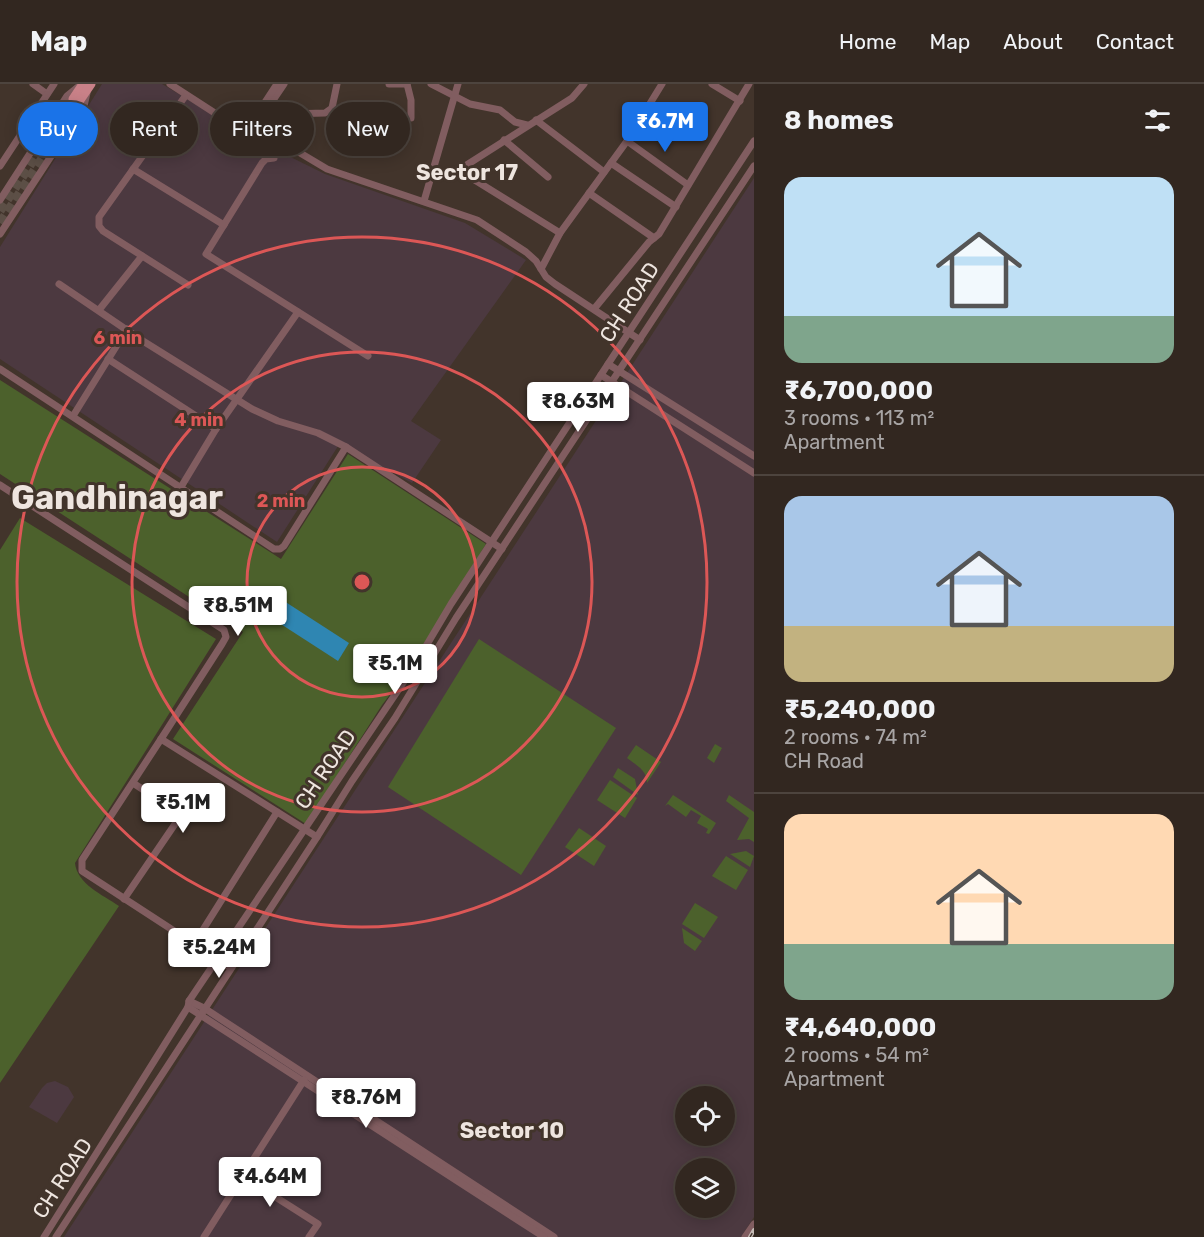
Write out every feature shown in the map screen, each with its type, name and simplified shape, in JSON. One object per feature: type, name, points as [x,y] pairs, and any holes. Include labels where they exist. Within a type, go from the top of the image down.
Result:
[{"type":"main road","points":[[76,101],[86,85]]},
{"type":"street","points":[[33,84],[47,94]]},
{"type":"street","points":[[0,166],[54,84]]},
{"type":"street","points":[[170,84],[210,110]]},
{"type":"street","points":[[265,102],[277,84]]},
{"type":"street","points":[[284,84],[272,101],[288,114],[325,113],[332,108],[337,84]]},
{"type":"street","points":[[389,84],[407,84],[411,100],[411,118]]},
{"type":"street","points":[[431,84],[474,105],[500,110],[515,122],[527,125]]},
{"type":"street","points":[[424,201],[458,84]]},
{"type":"street","points":[[560,233],[465,174],[463,170],[465,166],[504,140],[572,98],[584,84]]},
{"type":"street","points":[[541,269],[560,233],[627,141],[662,84]]},
{"type":"street","points":[[712,84],[740,101]]},
{"type":"street","points":[[594,309],[654,238],[676,207],[749,84]]},
{"type":"street","points":[[0,200],[68,96],[86,85]]},
{"type":"street","points":[[0,234],[84,106],[86,85]]},
{"type":"street","points":[[186,94],[98,221],[103,231],[188,285]]},
{"type":"street","points":[[536,120],[604,172]]},
{"type":"street","points":[[504,140],[548,177]]},
{"type":"street","points":[[627,141],[688,185]]},
{"type":"street","name":"CH ROAD","points":[[44,1237],[217,959],[413,668],[446,611],[493,543],[754,141]]},
{"type":"street","points":[[305,156],[327,169],[477,220],[526,252],[555,284],[640,340]]},
{"type":"street","points":[[274,158],[266,159],[262,163],[206,254],[368,357]]},
{"type":"street","points":[[611,163],[676,207]]},
{"type":"street","name":"CH ROAD","points":[[56,1237],[352,780],[395,718],[456,618],[754,166]]},
{"type":"street","points":[[133,169],[224,225]]},
{"type":"street","points":[[589,193],[654,238]]},
{"type":"street","points":[[99,310],[142,256]]},
{"type":"street","points":[[59,284],[237,400],[278,421],[318,433],[346,447],[502,549]]},
{"type":"street","points":[[181,487],[216,429],[298,312]]},
{"type":"street","points":[[73,416],[127,329]]},
{"type":"street","points":[[108,359],[216,429]]},
{"type":"street","points":[[608,364],[754,456]]},
{"type":"street","points":[[0,369],[274,549],[284,546],[346,447]]},
{"type":"street","points":[[601,375],[754,473]]},
{"type":"street","points":[[0,485],[224,630],[226,637],[222,644],[81,865],[82,871],[87,875],[231,968]]},
{"type":"street","points":[[161,739],[317,837]]},
{"type":"street","points":[[124,899],[177,817],[171,808],[133,783]]},
{"type":"street","points":[[194,944],[276,812]]},
{"type":"street","points":[[189,1004],[554,1237]]},
{"type":"street","points":[[204,1237],[244,1177],[304,1078]]},
{"type":"street","points":[[304,1078],[544,1237]]},
{"type":"street","points":[[244,1177],[318,1224],[309,1237]]},
{"type":"street","points":[[746,1237],[754,1224]]},
{"type":"shaded area","points":[[102,84],[162,84],[192,102],[110,102],[110,156],[198,156],[198,105],[210,112],[210,156],[288,156],[325,174],[465,223],[526,260],[411,421],[441,440],[412,483],[340,443],[277,542],[0,359],[0,247],[57,156],[98,156],[98,102],[91,102]]},
{"type":"shaded area","name":"Sector 10","points":[[754,178],[754,1217],[741,1237],[64,1237]]},
{"type":"shaded area","points":[[55,1081],[68,1087],[74,1097],[57,1123],[29,1107],[47,1083]]},
{"type":"green space","points":[[0,380],[281,559],[348,454],[486,544],[404,676],[382,705],[306,824],[173,739],[243,632],[0,474]]},
{"type":"green space","points":[[20,518],[216,639],[75,863],[80,877],[86,883],[119,906],[0,1083],[0,550]]},
{"type":"green space","points":[[479,639],[616,728],[521,875],[388,787]]},
{"type":"green space","points":[[715,744],[722,748],[714,763],[707,758]]},
{"type":"green space","points":[[636,745],[661,762],[647,783],[643,771],[627,758]]},
{"type":"green space","points":[[618,768],[635,779],[638,795],[613,777]]},
{"type":"green space","points":[[610,780],[637,798],[625,818],[597,800]]},
{"type":"green space","points":[[673,795],[716,823],[709,834],[706,833],[708,829],[697,823],[701,816],[691,810],[686,817],[668,804],[665,806]]},
{"type":"green space","points":[[729,795],[754,812],[754,842],[749,839],[737,840],[749,818],[726,801]]},
{"type":"green space","points":[[579,828],[606,846],[594,866],[565,847]]},
{"type":"green space","points":[[746,851],[754,856],[750,867],[730,854]]},
{"type":"green space","points":[[726,856],[748,870],[736,890],[712,876]]},
{"type":"green space","points":[[695,903],[718,917],[704,938],[682,924]]},
{"type":"green space","points":[[682,928],[702,941],[695,951],[684,943]]},
{"type":"water","points":[[284,601],[349,643],[338,661],[273,619]]},
{"type":"tunnel","points":[[0,211],[36,156]]},
{"type":"tunnel","points":[[0,223],[44,156]]},
{"type":"railway","points":[[750,1237],[754,1230]]},
{"type":"district","name":"Sector 17","points":[[467,172]]},
{"type":"district","name":"Gandhinagar","points":[[117,497]]},
{"type":"district","name":"Sector 10","points":[[512,1130]]}]
